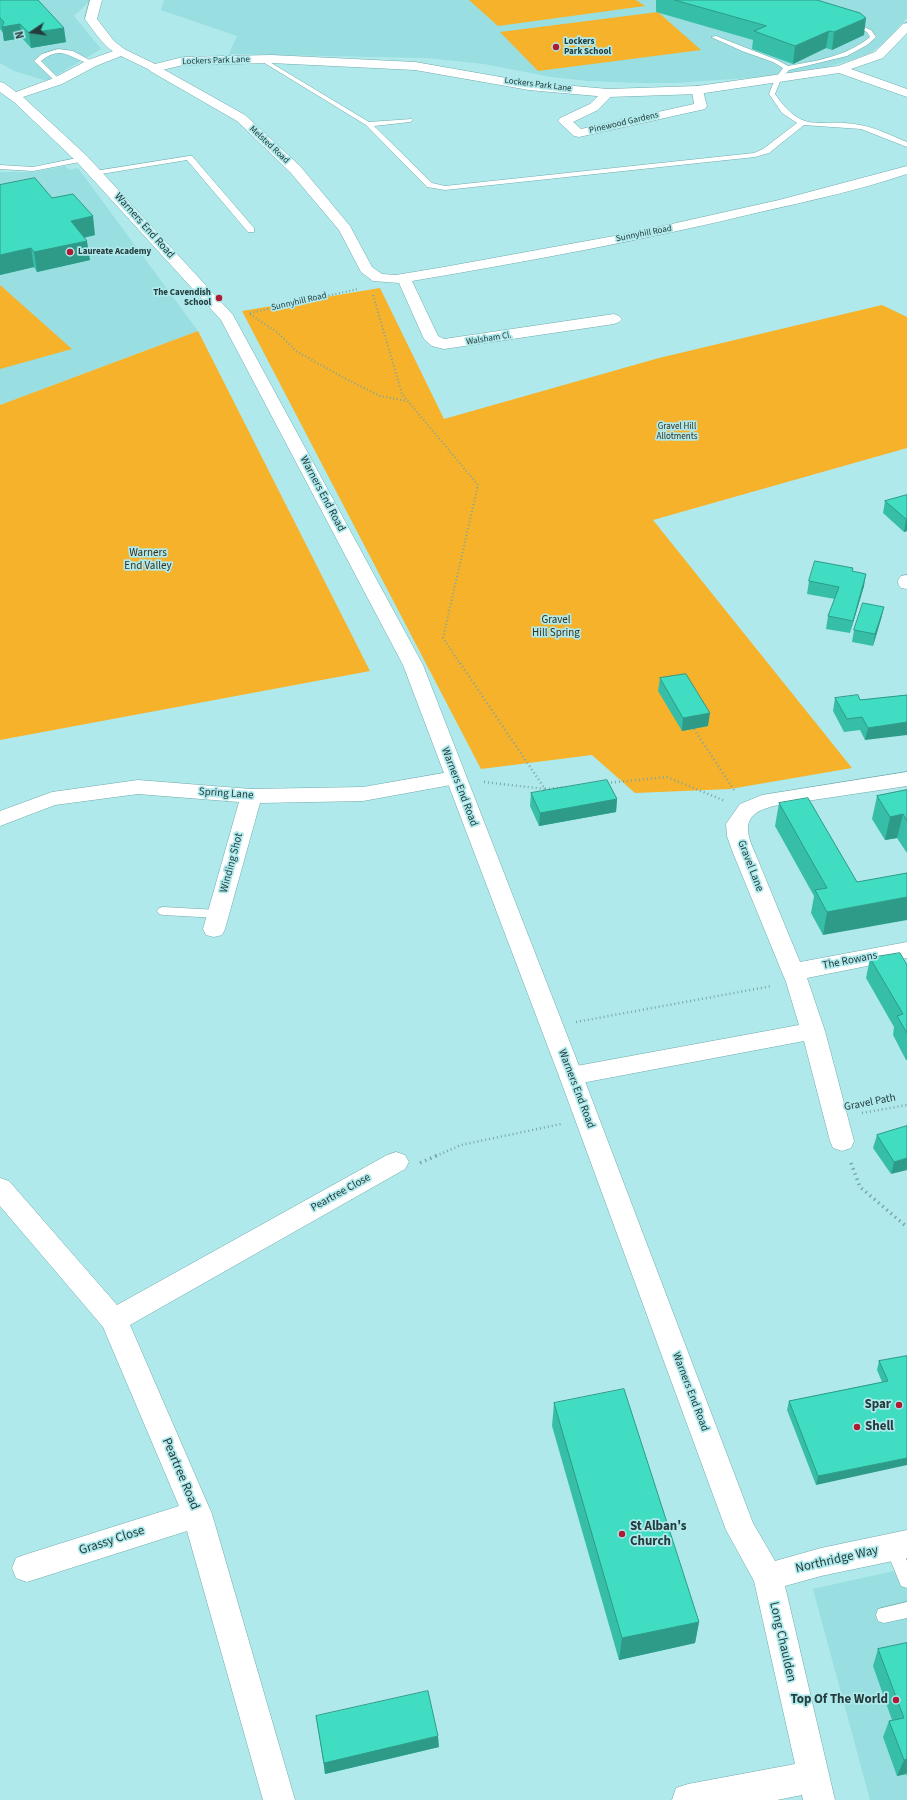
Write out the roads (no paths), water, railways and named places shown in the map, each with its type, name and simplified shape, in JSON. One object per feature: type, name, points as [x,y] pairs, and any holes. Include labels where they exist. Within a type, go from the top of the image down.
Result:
[{"type":"street","name":"Melsted Road","points":[[96,0],[91,19],[110,43],[122,52],[154,68],[241,118],[295,169],[345,230],[374,282]]},
{"type":"street","name":"Lockers Park Lane","points":[[154,68],[183,61],[261,59],[415,66],[529,86],[608,93],[698,90],[840,69],[879,55],[907,26]]},
{"type":"street","points":[[14,96],[36,89],[92,63],[122,52]]},
{"type":"street","points":[[840,69],[907,93]]},
{"type":"street","name":"Warners End Road","points":[[0,86],[14,96],[82,159],[228,318],[412,665],[552,1026],[742,1530],[768,1578]]},
{"type":"street","name":"Pinewood Gardens","points":[[608,93],[594,107],[564,121],[579,133],[701,106],[698,90]]},
{"type":"street","name":"Sunnyhill Road","points":[[374,282],[529,257],[715,219],[878,179],[907,170]]},
{"type":"street","name":"Walsham Cl.","points":[[404,278],[432,338],[438,343],[447,345],[614,319]]},
{"type":"street","name":"Spring Lane","points":[[0,818],[52,799],[138,787],[251,796],[363,794],[456,778]]},
{"type":"street","name":"Gravel Lane","points":[[842,1141],[813,1032],[795,977],[738,836],[737,824],[747,809],[769,800],[907,779]]},
{"type":"street","name":"Winding Shot","points":[[216,922],[251,796]]},
{"type":"street","name":"The Rowans","points":[[795,977],[907,950]]},
{"type":"street","points":[[571,1076],[813,1032]]},
{"type":"street","name":"Peartree Close","points":[[114,1320],[396,1162]]},
{"type":"street","name":"Peartree Road","points":[[1,1190],[114,1320],[197,1514],[279,1800]]},
{"type":"street","name":"Grassy Close","points":[[27,1568],[197,1514]]},
{"type":"street","name":"Northridge Way","points":[[768,1578],[821,1562],[900,1546]]},
{"type":"street","name":"Long Chaulden","points":[[768,1578],[816,1789]]},
{"type":"street","points":[[688,1800],[816,1789]]},
{"type":"lane","points":[[844,21],[869,31],[873,37],[860,48],[838,56],[787,68],[778,79],[772,94],[780,106],[793,119],[802,123],[845,124],[864,127],[907,144]]},
{"type":"lane","points":[[714,36],[744,50],[775,61],[787,68]]},
{"type":"lane","points":[[58,80],[36,62],[48,52],[66,50],[92,63]]},
{"type":"lane","points":[[261,59],[368,124],[430,185],[445,188],[596,173],[755,154],[766,151],[802,123]]},
{"type":"lane","points":[[368,124],[410,120]]},
{"type":"lane","points":[[95,173],[189,158],[251,230]]},
{"type":"lane","points":[[0,167],[33,169],[82,159]]},
{"type":"lane","points":[[163,911],[216,922]]},
{"type":"lane","points":[[900,1546],[907,1580]]},
{"type":"lane","points":[[884,1615],[907,1610]]},
{"type":"place","name":"Lockers Park School","points":[[556,47]]},
{"type":"place","name":"Laureate Academy","points":[[70,252]]},
{"type":"place","name":"The Cavendish School","points":[[219,298]]},
{"type":"place","name":"Spar","points":[[899,1405]]},
{"type":"place","name":"Shell","points":[[857,1427]]},
{"type":"place","name":"St Alban's Church","points":[[622,1534]]},
{"type":"place","name":"Top Of The World","points":[[896,1700]]},
{"type":"park label","name":"Gravel Hill Allotments","points":[[677,432]]},
{"type":"park label","name":"Warners End Valley","points":[[148,560]]},
{"type":"park label","name":"Gravel Hill Spring","points":[[556,627]]}]
